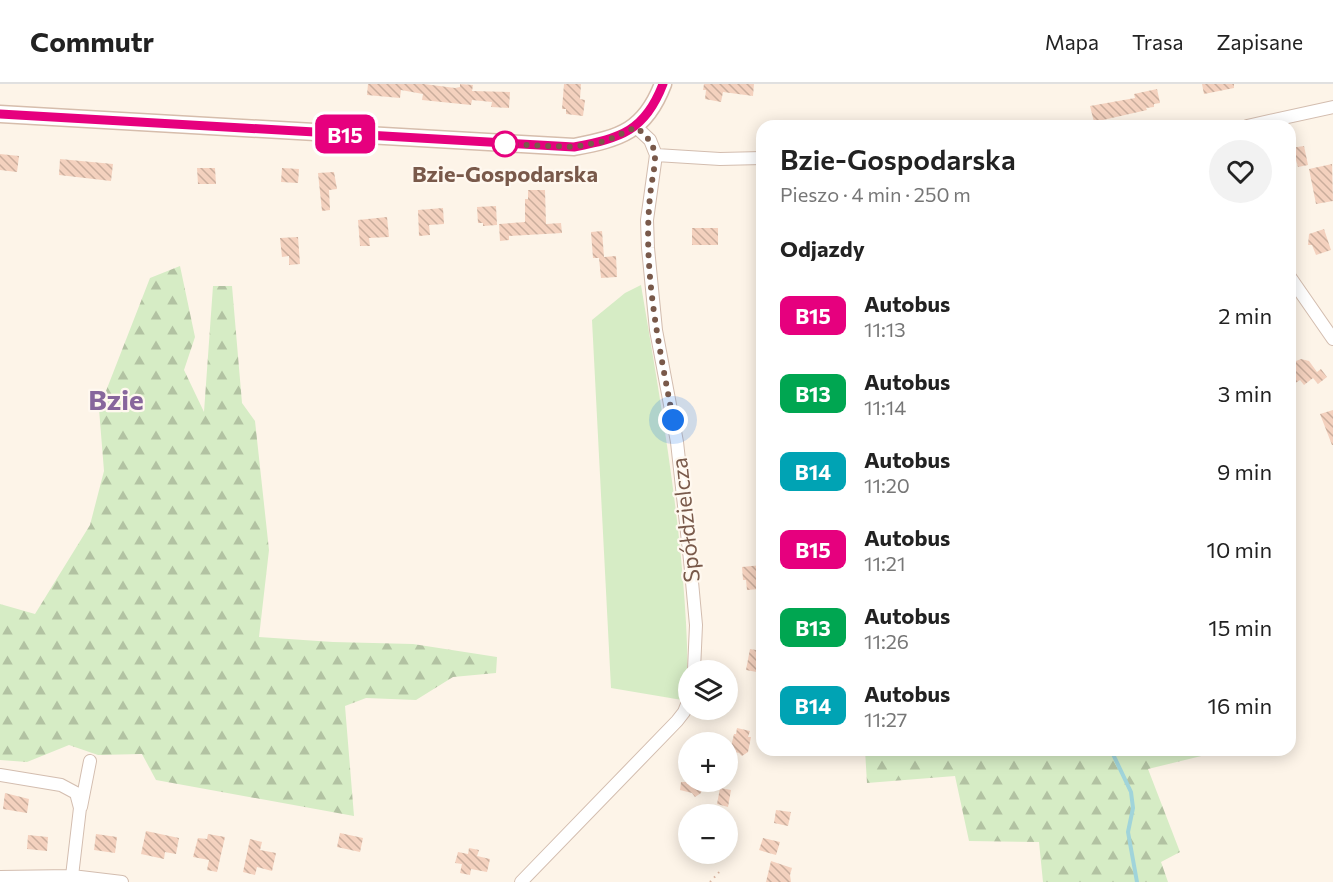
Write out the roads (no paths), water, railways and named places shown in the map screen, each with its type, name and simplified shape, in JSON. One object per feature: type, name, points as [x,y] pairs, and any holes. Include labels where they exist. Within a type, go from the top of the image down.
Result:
[{"type":"street","points":[[0,114],[574,147],[606,141],[636,127],[654,106],[663,84]]},
{"type":"street","points":[[1274,120],[1333,107]]},
{"type":"street","points":[[636,127],[650,140],[656,155],[720,159],[756,158]]},
{"type":"street","name":"Spółdzielcza","points":[[656,155],[647,220],[648,248],[656,330],[677,442],[696,626],[694,660]]},
{"type":"street","points":[[1296,286],[1333,339]]},
{"type":"street","points":[[521,882],[678,720]]},
{"type":"street","points":[[72,876],[90,761]]},
{"type":"street","points":[[0,775],[61,785],[76,793],[81,808]]},
{"type":"street","points":[[0,877],[72,876],[122,882]]},
{"type":"waterway","points":[[1114,756],[1131,792],[1133,808],[1128,832],[1137,882]]},
{"type":"place","name":"Bzie-Gospodarska","points":[[505,144]]},
{"type":"district","name":"Bzie","points":[[116,399]]}]
